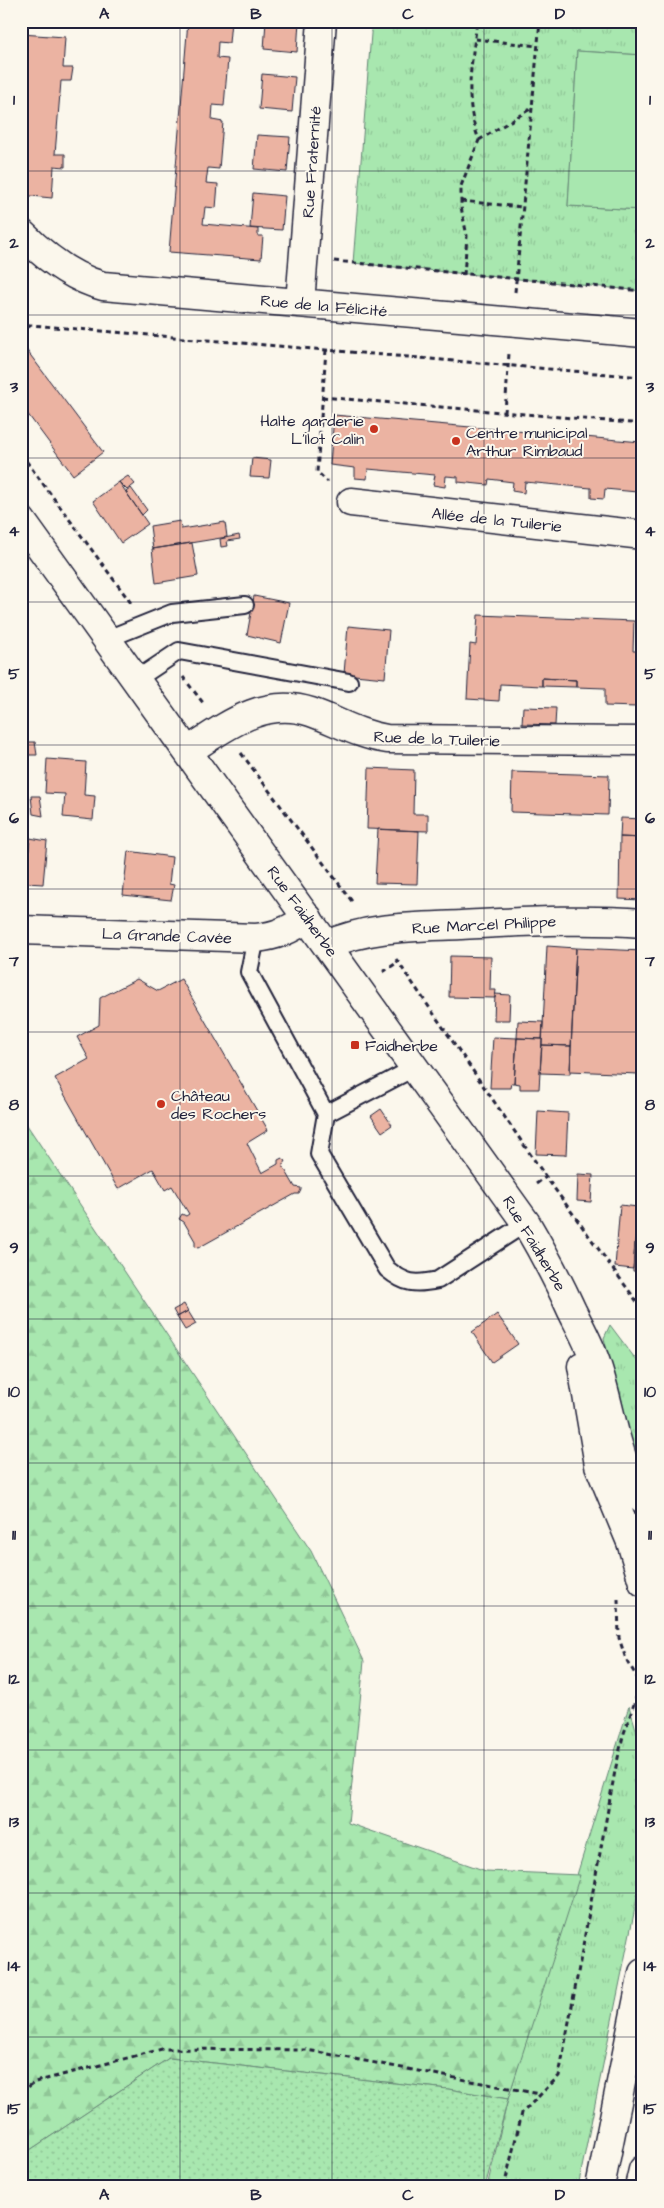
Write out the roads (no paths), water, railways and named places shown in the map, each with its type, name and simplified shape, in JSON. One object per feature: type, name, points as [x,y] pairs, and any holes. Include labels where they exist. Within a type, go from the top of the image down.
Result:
[{"type":"street","name":"Rue Fraternité","points":[[300,303],[322,21]]},
{"type":"street","name":"Rue de la Félicité","points":[[21,233],[70,272],[88,282],[103,286],[643,332]]},
{"type":"street","name":"Allée de la Tuilerie","points":[[352,502],[643,535]]},
{"type":"street","name":"Rue Faidherbe","points":[[21,520],[526,1223],[557,1277],[596,1364],[626,1471],[643,1499]]},
{"type":"street","name":"Rue de la Tuilerie","points":[[188,752],[222,728],[249,714],[282,708],[310,712],[358,733],[387,739],[643,741]]},
{"type":"street","name":"La Grande Cavée","points":[[21,930],[256,938],[273,936],[288,930],[308,918]]},
{"type":"street","name":"Rue Marcel Philippe","points":[[327,945],[345,936],[376,930],[540,921],[643,923]]},
{"type":"street","name":"Rue Faidherbe","points":[[572,1310],[599,1465],[632,1542],[643,1582]]},
{"type":"street","points":[[600,2187],[643,1973]]},
{"type":"street","points":[[639,2187],[643,2170]]},
{"type":"lane","points":[[106,639],[172,613],[246,605]]},
{"type":"lane","points":[[137,679],[179,651],[349,682]]},
{"type":"lane","points":[[256,938],[249,972],[326,1114],[319,1154],[377,1256],[387,1269],[400,1280],[412,1283],[438,1280],[526,1223]]},
{"type":"lane","points":[[326,1114],[414,1068]]},
{"type":"place","name":"Halte garderie L'Ilot Calin","points":[[374,429]]},
{"type":"place","name":"Centre municipal Arthur Rimbaud","points":[[456,441]]},
{"type":"place","name":"Faidherbe","points":[[355,1045]]},
{"type":"place","name":"Château des Rochers","points":[[161,1104]]}]
